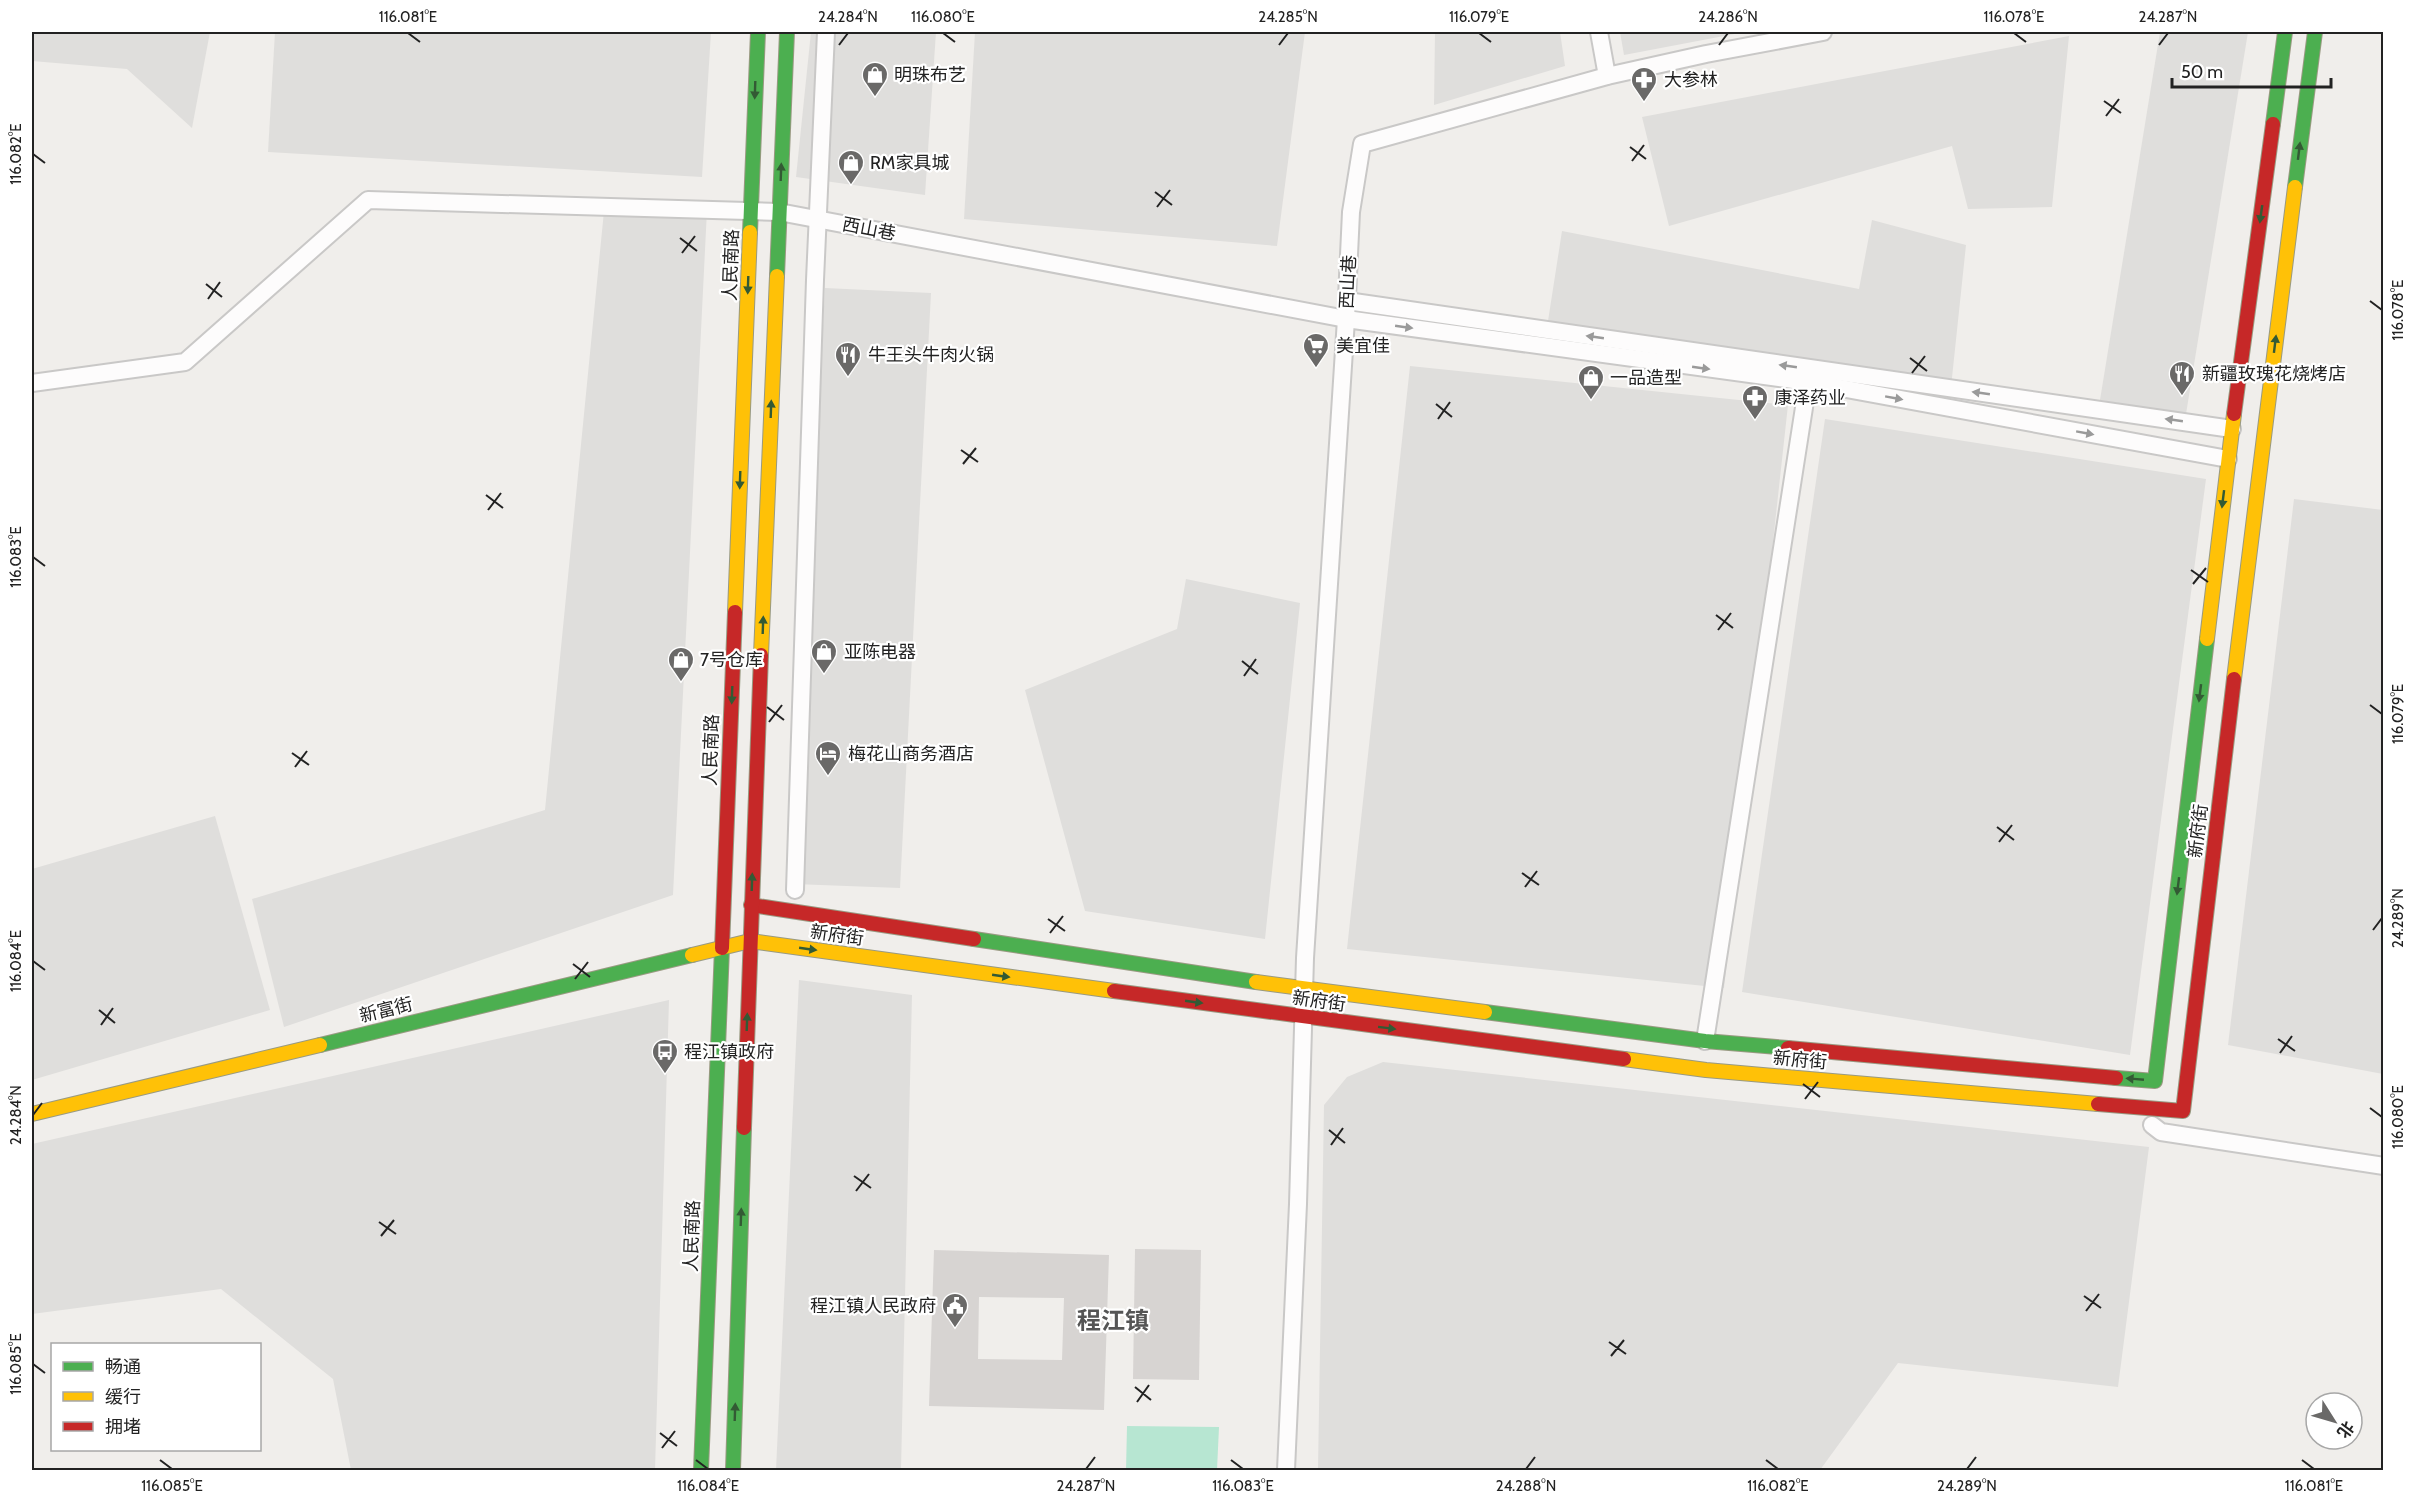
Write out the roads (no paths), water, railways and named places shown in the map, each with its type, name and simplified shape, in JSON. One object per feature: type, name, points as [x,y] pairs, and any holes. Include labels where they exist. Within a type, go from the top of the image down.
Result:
[{"type":"street","name":"人民南路","points":[[701,1470],[758,32]]},
{"type":"street","points":[[733,1470],[751,905],[787,32]]},
{"type":"street","points":[[795,890],[826,32]]},
{"type":"street","points":[[1599,32],[1607,76]]},
{"type":"street","name":"西山巷","points":[[32,383],[185,362],[368,200],[779,212],[1346,319],[1351,212],[1362,144],[1607,76],[1823,32]]},
{"type":"street","name":"新府街","points":[[751,905],[1305,989],[1705,1041],[2155,1081],[2228,459],[2285,32]]},
{"type":"street","name":"新府街","points":[[750,941],[1706,1070],[2183,1111],[2262,444],[2315,32]]},
{"type":"street","points":[[1347,301],[2231,435]]},
{"type":"street","points":[[1286,1470],[1305,958],[1346,319],[1808,382],[2228,459]]},
{"type":"street","points":[[1705,1041],[1808,382]]},
{"type":"street","name":"新富街","points":[[32,1114],[750,941]]},
{"type":"street","points":[[2152,1125],[2161,1132],[2384,1166]]},
{"type":"place","name":"明珠布艺","points":[[875,98]]},
{"type":"place","name":"大参林","points":[[1644,103]]},
{"type":"place","name":"RM家具城","points":[[851,186]]},
{"type":"place","name":"美宜佳","points":[[1316,369]]},
{"type":"place","name":"牛王头牛肉火锅","points":[[848,378]]},
{"type":"place","name":"新疆玫瑰花烧烤店","points":[[2182,397]]},
{"type":"place","name":"一品造型","points":[[1591,401]]},
{"type":"place","name":"康泽药业","points":[[1755,421]]},
{"type":"place","name":"亚陈电器","points":[[824,675]]},
{"type":"place","name":"7号仓库","points":[[681,683]]},
{"type":"place","name":"梅花山商务酒店","points":[[828,777]]},
{"type":"place","name":"程江镇政府","points":[[665,1075]]},
{"type":"place","name":"程江镇人民政府","points":[[955,1329]]},
{"type":"district","name":"程江镇","points":[[1113,1321]]}]
